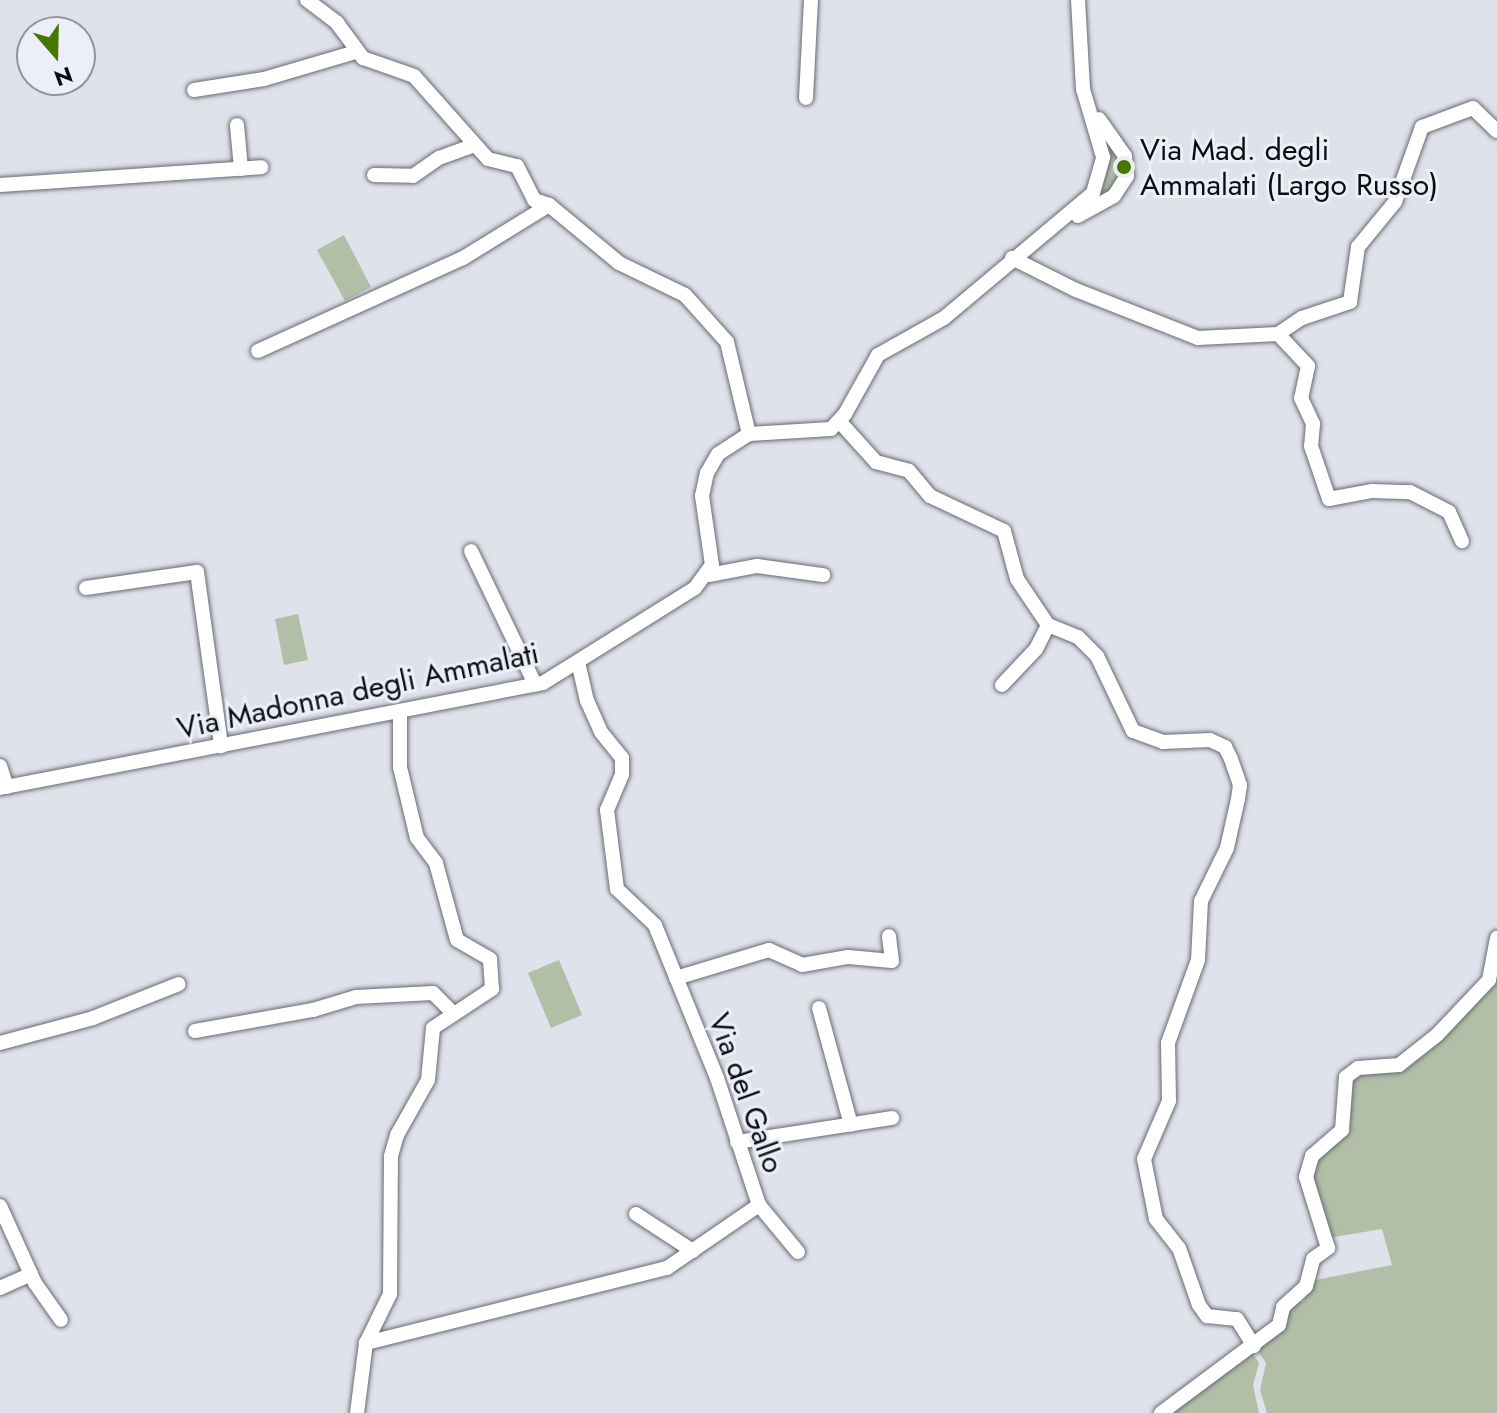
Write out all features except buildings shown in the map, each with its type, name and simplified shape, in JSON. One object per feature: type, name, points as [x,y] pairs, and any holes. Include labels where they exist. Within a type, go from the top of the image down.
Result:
[{"type":"street","points":[[307,0],[337,23],[356,52],[383,66],[406,69],[488,159],[517,166],[534,200],[549,205],[619,263],[685,295],[721,333],[732,356],[749,434]]},
{"type":"street","points":[[806,98],[811,0]]},
{"type":"street","points":[[1062,223],[1093,193],[1102,170],[1102,143],[1081,76],[1078,0]]},
{"type":"street","points":[[194,90],[264,79],[356,52]]},
{"type":"street","points":[[823,575],[757,566],[709,575],[713,545],[703,484],[718,454],[749,434],[825,432],[840,422],[878,355],[944,318],[1012,258],[1062,223],[1114,196],[1127,176],[1119,145],[1090,106]]},
{"type":"street","points":[[1012,258],[1076,290],[1198,338],[1278,334],[1302,318],[1350,302],[1358,247],[1395,202],[1422,127],[1473,108],[1497,131]]},
{"type":"street","points":[[237,125],[241,169]]},
{"type":"street","points":[[374,175],[413,176],[439,158],[474,145]]},
{"type":"street","points":[[0,185],[261,167]]},
{"type":"street","points":[[258,351],[463,258],[549,205]]},
{"type":"street","points":[[1278,334],[1308,366],[1301,398],[1313,424],[1311,446],[1329,499],[1382,490],[1410,492],[1449,512],[1462,541]]},
{"type":"street","points":[[840,422],[876,462],[897,465],[917,478],[930,496],[999,525],[1015,560],[1017,579],[1048,625],[1078,637],[1097,656],[1133,731],[1163,742],[1196,738],[1225,747],[1240,785],[1227,848],[1201,901],[1198,960],[1168,1043],[1169,1101],[1144,1159],[1156,1219],[1179,1248],[1199,1305],[1207,1316],[1237,1319],[1254,1346]]},
{"type":"street","points":[[471,551],[535,684]]},
{"type":"street","points":[[86,588],[197,572],[221,746]]},
{"type":"street","name":"Via Madonna degli Ammalati","points":[[4,788],[535,684],[578,663],[709,575]]},
{"type":"street","points":[[1002,685],[1036,649],[1048,625]]},
{"type":"street","name":"Via del Gallo","points":[[366,1343],[556,1292],[643,1276],[693,1251],[759,1205],[651,917],[617,889],[607,810],[622,774],[622,758],[601,732],[587,701],[578,663]]},
{"type":"street","points":[[357,1413],[366,1343],[390,1294],[391,1156],[428,1080],[433,1028],[452,1012],[492,989],[492,969],[482,950],[465,948],[457,940],[436,863],[417,838],[400,767],[400,711]]},
{"type":"street","points":[[0,766],[4,788]]},
{"type":"street","points":[[676,978],[769,950],[802,965],[848,957],[892,961],[889,936]]},
{"type":"street","points":[[1161,1413],[1279,1325],[1283,1307],[1306,1286],[1313,1259],[1328,1248],[1306,1177],[1312,1156],[1342,1130],[1346,1077],[1358,1068],[1399,1065],[1437,1035],[1489,980],[1497,938]]},
{"type":"street","points":[[0,1043],[93,1018],[179,984]]},
{"type":"street","points":[[195,1031],[313,1010],[356,997],[433,993],[452,1012]]},
{"type":"street","points":[[819,1008],[851,1125]]},
{"type":"street","points":[[737,1142],[892,1118]]},
{"type":"street","points":[[759,1205],[798,1252]]},
{"type":"street","points":[[0,1206],[31,1274],[61,1320]]},
{"type":"street","points":[[636,1214],[693,1251]]},
{"type":"street","points":[[0,1288],[31,1274]]},
{"type":"green space","points":[[1112,145],[1123,172],[1117,187],[1096,202]]},
{"type":"green space","points":[[344,235],[371,287],[345,301],[317,250]]},
{"type":"green space","points":[[298,614],[308,660],[284,665],[275,619]]},
{"type":"green space","points":[[1497,953],[1497,1413],[1267,1413],[1260,1390],[1266,1363],[1257,1350],[1291,1305],[1304,1301],[1310,1281],[1392,1265],[1382,1229],[1328,1238],[1310,1176],[1311,1165],[1345,1134],[1349,1082],[1367,1072],[1401,1069],[1480,996]]},
{"type":"green space","points":[[559,960],[582,1015],[551,1028],[528,973]]},
{"type":"green space","points":[[1253,1354],[1259,1363],[1253,1385],[1259,1413],[1166,1413]]},
{"type":"place","name":"Via Mad. degli Ammalati (Largo Russo)","points":[[1124,167]]}]
